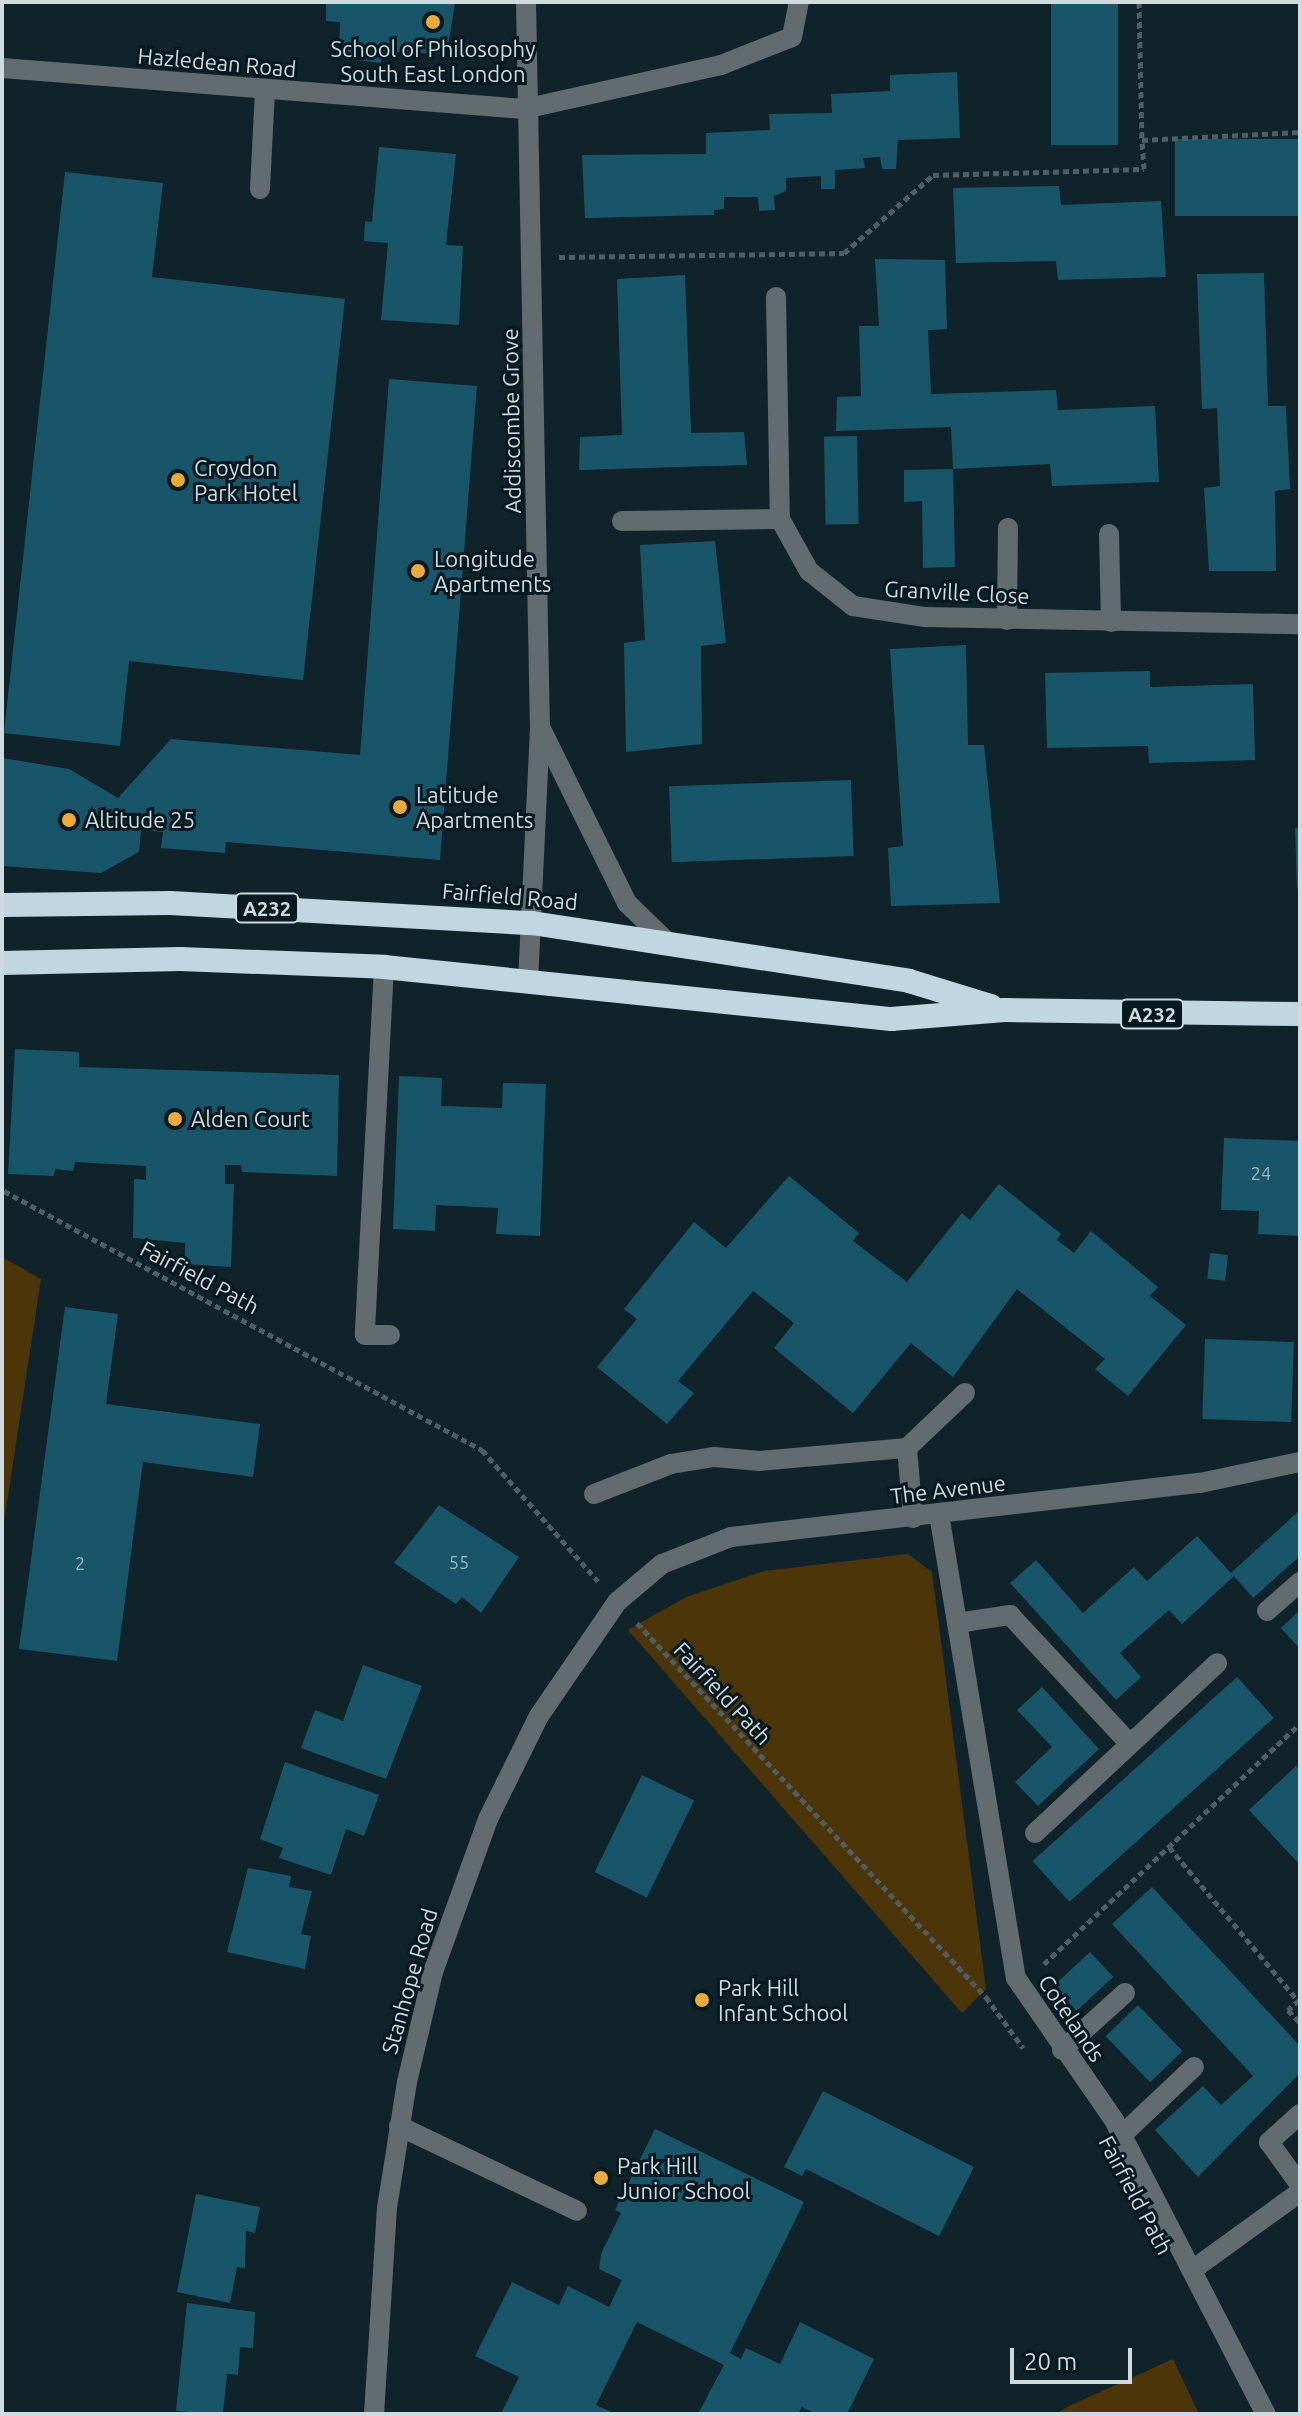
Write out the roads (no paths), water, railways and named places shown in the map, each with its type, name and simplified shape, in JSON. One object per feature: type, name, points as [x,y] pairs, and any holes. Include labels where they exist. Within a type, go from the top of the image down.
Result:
[{"type":"highway","name":"Fairfield Road","points":[[2,905],[170,903],[532,923],[664,939],[909,981],[1005,1010]]},
{"type":"highway","name":"Fairfield Road","points":[[2,963],[180,959],[384,967],[891,1019],[1005,1010],[1300,1014]]},
{"type":"street","name":"Addiscombe Grove","points":[[526,2],[524,109],[540,728],[528,983]]},
{"type":"street","name":"Hazledean Road","points":[[2,68],[524,109],[721,65],[792,37],[799,2]]},
{"type":"street","points":[[260,189],[265,91]]},
{"type":"street","name":"Granville Close","points":[[776,297],[780,519],[809,571],[853,606],[891,615],[1007,620],[1300,624]]},
{"type":"street","points":[[622,521],[780,519]]},
{"type":"street","points":[[1007,620],[1008,528]]},
{"type":"street","points":[[1109,534],[1111,622]]},
{"type":"street","points":[[540,728],[627,903],[664,939]]},
{"type":"street","points":[[384,967],[365,1335],[390,1335]]},
{"type":"street","points":[[594,1494],[671,1464],[714,1457],[760,1461],[907,1448],[965,1393]]},
{"type":"street","points":[[907,1448],[913,1518]]},
{"type":"street","name":"The Avenue","points":[[617,1602],[662,1564],[731,1537],[1200,1483],[1300,1462]]},
{"type":"street","name":"Cotelands","points":[[939,1514],[1008,1956],[1020,1986],[1122,2135],[1195,2268],[1266,2414]]},
{"type":"street","points":[[1267,1611],[1300,1582]]},
{"type":"street","name":"Stanhope Road","points":[[374,2414],[399,2126],[433,1972],[488,1819],[567,1667],[617,1602]]},
{"type":"street","points":[[957,1623],[1010,1615],[1130,1744]]},
{"type":"street","points":[[1035,1833],[1217,1663]]},
{"type":"street","points":[[1062,2050],[1125,1993]]},
{"type":"street","points":[[1122,2135],[1194,2067]]},
{"type":"street","points":[[1300,2114],[1269,2142],[1300,2185]]},
{"type":"street","points":[[399,2126],[577,2211]]},
{"type":"street","points":[[1195,2268],[1300,2192]]},
{"type":"place","name":"School of Philosophy South East London","points":[[433,22]]},
{"type":"place","name":"Croydon Park Hotel","points":[[178,480]]},
{"type":"place","name":"Longitude Apartments","points":[[418,571]]},
{"type":"place","name":"Latitude Apartments","points":[[400,807]]},
{"type":"place","name":"Altitude 25","points":[[69,820]]},
{"type":"place","name":"Alden Court","points":[[175,1119]]},
{"type":"place","name":"Park Hill Infant School","points":[[702,2000]]},
{"type":"place","name":"Park Hill Junior School","points":[[601,2178]]}]
